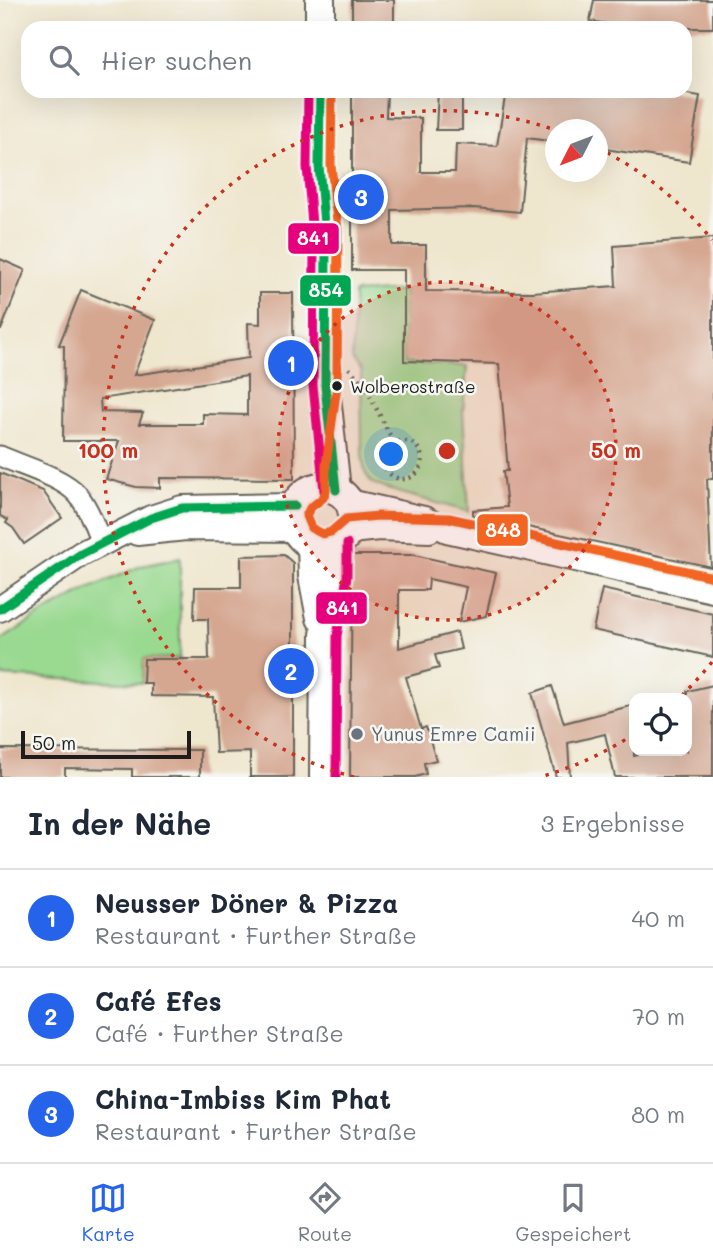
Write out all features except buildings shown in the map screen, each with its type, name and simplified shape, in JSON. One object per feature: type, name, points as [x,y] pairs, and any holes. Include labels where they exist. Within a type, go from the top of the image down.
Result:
[{"type":"main road","points":[[320,0],[320,21]]},
{"type":"main road","points":[[320,98],[319,166],[326,230],[326,341],[323,517],[313,576],[325,635],[324,777]]},
{"type":"street","points":[[0,456],[66,484],[77,493],[110,540]]},
{"type":"street","points":[[0,609],[81,554],[110,540],[155,530],[323,517],[424,519],[447,530],[713,590]]},
{"type":"path","points":[[326,341],[365,386],[394,443]]},
{"type":"path","points":[[403,440],[414,443],[421,452],[422,463],[415,475],[405,479],[395,477],[387,471],[384,460],[387,450],[394,443],[403,440]]},
{"type":"green space","points":[[404,290],[404,363],[467,366],[463,411],[469,512],[387,489],[372,483],[365,473],[362,455],[361,372],[352,359],[354,293]]},
{"type":"green space","points":[[180,558],[180,658],[144,659],[143,683],[0,676],[0,641],[38,616],[86,590],[141,566]]},
{"type":"transit line","name":"841","points":[[308,98],[307,167],[314,247],[313,386],[324,491]]},
{"type":"transit line","name":"854","points":[[320,98],[319,166],[326,247],[325,386],[336,490]]},
{"type":"transit line","name":"848","points":[[332,98],[331,165],[338,230],[337,386],[326,465],[326,491],[306,516],[311,528],[323,534],[331,532],[346,519],[378,516],[449,518],[713,577]]},
{"type":"transit line","name":"854","points":[[0,609],[81,554],[151,518],[182,508],[295,506]]},
{"type":"transit line","name":"841","points":[[336,777],[337,636],[347,576],[347,544]]},
{"type":"place","name":"China-Imbiss Kim Phat","points":[[361,197]]},
{"type":"place","name":"Neusser Döner & Pizza","points":[[291,363]]},
{"type":"place","name":"Wolberostraße","points":[[337,386]]},
{"type":"place","name":"Café Efes","points":[[291,671]]},
{"type":"place","name":"Yunus Emre Camii","points":[[357,734]]}]
